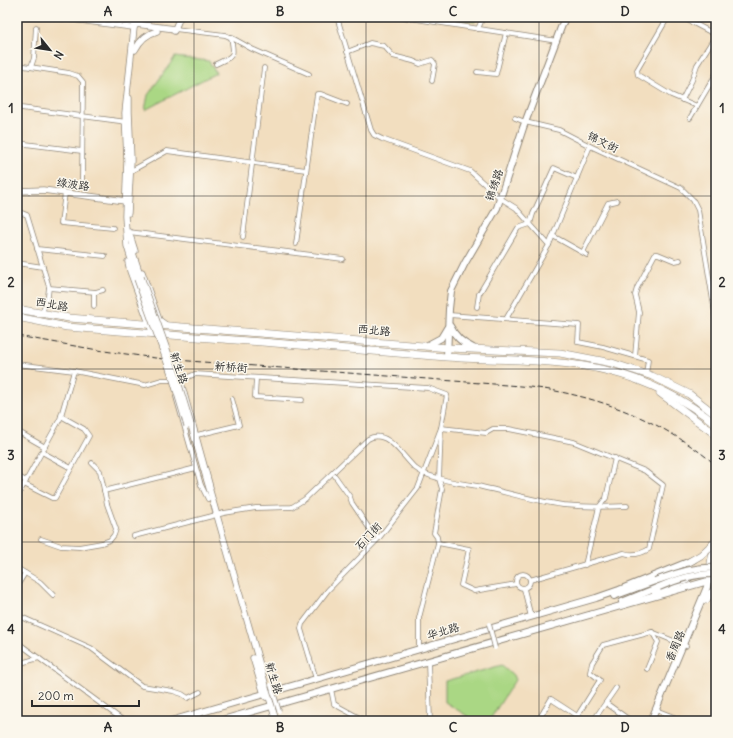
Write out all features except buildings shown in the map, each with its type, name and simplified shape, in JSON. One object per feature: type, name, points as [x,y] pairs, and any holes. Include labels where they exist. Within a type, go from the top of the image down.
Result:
[{"type":"highway","name":"西北路","points":[[17,309],[69,318],[136,323],[317,346],[447,357],[558,362],[610,372],[649,385],[675,397],[716,424]]},
{"type":"highway","name":"西北路","points":[[17,317],[66,327],[137,332],[155,326],[169,326],[448,348],[560,353],[612,363],[646,374],[689,394],[716,415]]},
{"type":"highway","points":[[649,385],[716,435]]},
{"type":"highway","points":[[689,562],[701,555],[716,542]]},
{"type":"highway","points":[[714,579],[712,558],[716,548]]},
{"type":"highway","points":[[714,579],[716,569]]},
{"type":"highway","points":[[705,597],[716,590]]},
{"type":"main road","points":[[173,30],[176,17]]},
{"type":"main road","points":[[173,30],[180,17]]},
{"type":"main road","name":"锦绣路","points":[[447,357],[449,299],[454,284],[490,220],[500,198],[526,122],[565,17]]},
{"type":"main road","points":[[135,27],[173,30]]},
{"type":"main road","points":[[135,27],[157,31],[173,30]]},
{"type":"main road","name":"新生路","points":[[135,27],[135,50],[127,122],[125,201],[127,246],[176,375],[189,426],[266,694],[272,706],[276,721]]},
{"type":"main road","name":"新生路","points":[[135,27],[126,99],[131,171],[128,217],[129,232],[139,278]]},
{"type":"main road","points":[[135,50],[143,38],[148,34],[157,31]]},
{"type":"main road","name":"绿波路","points":[[17,190],[43,190],[125,201]]},
{"type":"main road","points":[[129,232],[155,326]]},
{"type":"main road","points":[[127,246],[130,271],[144,309],[155,326]]},
{"type":"main road","points":[[136,323],[142,320],[144,309]]},
{"type":"main road","points":[[426,346],[441,338],[449,325]]},
{"type":"main road","points":[[449,325],[453,333],[463,344],[474,349]]},
{"type":"main road","name":"华北路","points":[[171,721],[531,617],[619,590],[689,562],[716,548]]},
{"type":"main road","points":[[628,604],[687,580],[691,575],[691,569],[687,565],[681,565]]},
{"type":"main road","points":[[516,621],[562,612],[621,594],[688,570],[701,568],[716,569]]},
{"type":"main road","points":[[530,632],[547,624],[624,602],[673,581],[693,575],[714,579]]},
{"type":"main road","points":[[219,721],[714,579]]},
{"type":"main road","name":"香周路","points":[[651,721],[714,579]]},
{"type":"main road","points":[[692,586],[701,588],[705,597]]},
{"type":"main road","name":"香周路","points":[[655,721],[657,710]]},
{"type":"street","points":[[51,17],[84,18],[135,27]]},
{"type":"street","points":[[337,17],[371,130],[374,135],[470,171],[500,198],[516,208],[549,245]]},
{"type":"street","points":[[403,17],[434,19],[478,29],[557,41]]},
{"type":"street","points":[[478,29],[483,17]]},
{"type":"street","points":[[668,17],[637,70],[638,75],[671,96],[697,106]]},
{"type":"street","points":[[682,17],[716,35],[697,65],[692,80],[682,100]]},
{"type":"street","points":[[31,67],[34,58],[36,27]]},
{"type":"street","points":[[173,30],[225,35],[252,49],[309,74]]},
{"type":"street","points":[[477,72],[496,74],[506,33]]},
{"type":"street","points":[[216,64],[232,56],[231,37]]},
{"type":"street","points":[[347,52],[370,44],[384,46],[393,56],[420,64],[432,60],[435,64],[432,81]]},
{"type":"street","points":[[17,65],[68,73],[78,76],[83,82],[82,182]]},
{"type":"street","points":[[243,237],[264,68]]},
{"type":"street","points":[[690,118],[716,74]]},
{"type":"street","points":[[296,244],[317,94],[321,94],[347,104]]},
{"type":"street","points":[[21,108],[127,122]]},
{"type":"street","name":"锦文街","points":[[515,118],[559,130],[681,188],[693,200],[698,210],[716,319]]},
{"type":"street","points":[[17,143],[82,151]]},
{"type":"street","points":[[506,319],[549,245],[590,146]]},
{"type":"street","points":[[131,171],[167,151],[306,170]]},
{"type":"street","points":[[530,224],[554,168],[577,178]]},
{"type":"street","points":[[65,193],[61,223],[114,228]]},
{"type":"street","points":[[582,252],[608,203],[617,201]]},
{"type":"street","points":[[17,213],[27,215],[49,288],[42,313]]},
{"type":"street","points":[[477,307],[478,294],[518,228],[530,224]]},
{"type":"street","points":[[129,232],[344,258]]},
{"type":"street","points":[[553,236],[587,255]]},
{"type":"street","points":[[38,249],[105,256]]},
{"type":"street","points":[[635,356],[639,312],[635,295],[637,288],[655,254],[675,261],[680,260]]},
{"type":"street","points":[[17,263],[43,267]]},
{"type":"street","points":[[49,288],[94,292],[103,290]]},
{"type":"street","points":[[94,292],[94,306]]},
{"type":"street","points":[[449,315],[579,325],[578,342],[648,360],[646,374]]},
{"type":"street","points":[[155,326],[170,352],[176,370]]},
{"type":"street","name":"新桥街","points":[[17,364],[74,371],[145,385],[162,380],[181,380],[195,374],[428,388],[447,395]]},
{"type":"street","points":[[17,496],[61,416],[74,371]]},
{"type":"street","points":[[256,378],[255,397],[302,400]]},
{"type":"street","points":[[171,380],[200,485],[210,498]]},
{"type":"street","points":[[181,380],[210,481],[210,498]]},
{"type":"street","name":"石门街","points":[[316,679],[301,629],[302,624],[328,590],[379,538],[418,488],[441,428],[447,395]]},
{"type":"street","points":[[197,435],[239,425],[232,399]]},
{"type":"street","points":[[17,476],[52,498],[55,498],[89,436],[84,429],[61,416]]},
{"type":"street","points":[[419,649],[420,618],[438,543],[437,537],[434,533],[442,489],[439,479],[441,428],[486,433],[493,430],[509,430],[574,442],[645,471],[663,485],[649,549],[642,553],[631,555],[624,553],[530,580]]},
{"type":"street","points":[[17,431],[45,447]]},
{"type":"street","points":[[134,536],[215,516],[256,508],[288,508],[297,505],[368,439],[376,436],[381,436],[388,440],[417,469],[439,479],[563,505],[599,507],[627,506]]},
{"type":"street","points":[[42,452],[72,468]]},
{"type":"street","points":[[585,565],[599,507],[606,498],[615,458]]},
{"type":"street","points":[[41,539],[61,546],[70,547],[102,543],[110,540],[114,535],[116,529],[107,504],[100,471],[92,463]]},
{"type":"street","points":[[104,491],[196,468]]},
{"type":"street","points":[[335,476],[369,528],[379,538]]},
{"type":"street","points":[[438,543],[469,549],[462,585],[474,591],[516,584]]},
{"type":"street","points":[[17,568],[40,582],[54,595]]},
{"type":"street","points":[[17,586],[26,573]]},
{"type":"street","points":[[516,584],[517,577],[521,574],[526,575],[530,580],[530,585],[524,589]]},
{"type":"street","points":[[516,584],[519,588],[524,589]]},
{"type":"street","points":[[524,589],[531,617]]},
{"type":"street","points":[[17,615],[91,648],[142,686],[173,691],[188,698],[200,692]]},
{"type":"street","points":[[489,624],[496,648]]},
{"type":"street","points":[[574,721],[600,680],[590,672],[592,663],[603,644],[652,632],[685,645]]},
{"type":"street","points":[[647,669],[658,642],[652,632]]},
{"type":"street","points":[[17,642],[124,721]]},
{"type":"street","points":[[17,664],[39,658]]},
{"type":"street","points":[[428,661],[430,721]]},
{"type":"street","points":[[271,685],[278,711]]},
{"type":"street","points":[[593,721],[616,688]]},
{"type":"street","points":[[331,689],[334,704],[364,721]]},
{"type":"street","points":[[538,721],[551,699],[585,721]]},
{"type":"street","points":[[606,703],[631,721]]},
{"type":"street","points":[[657,710],[684,721]]},
{"type":"green space","points":[[444,17],[477,17],[475,22]]},
{"type":"green space","points":[[175,57],[209,61],[216,73],[145,110],[148,95]]},
{"type":"green space","points":[[502,665],[513,675],[515,680],[489,721],[475,721],[445,702],[445,681]]},
{"type":"railway","points":[[17,336],[104,351],[163,359],[547,389],[624,410],[672,434],[694,448],[716,465]]}]
